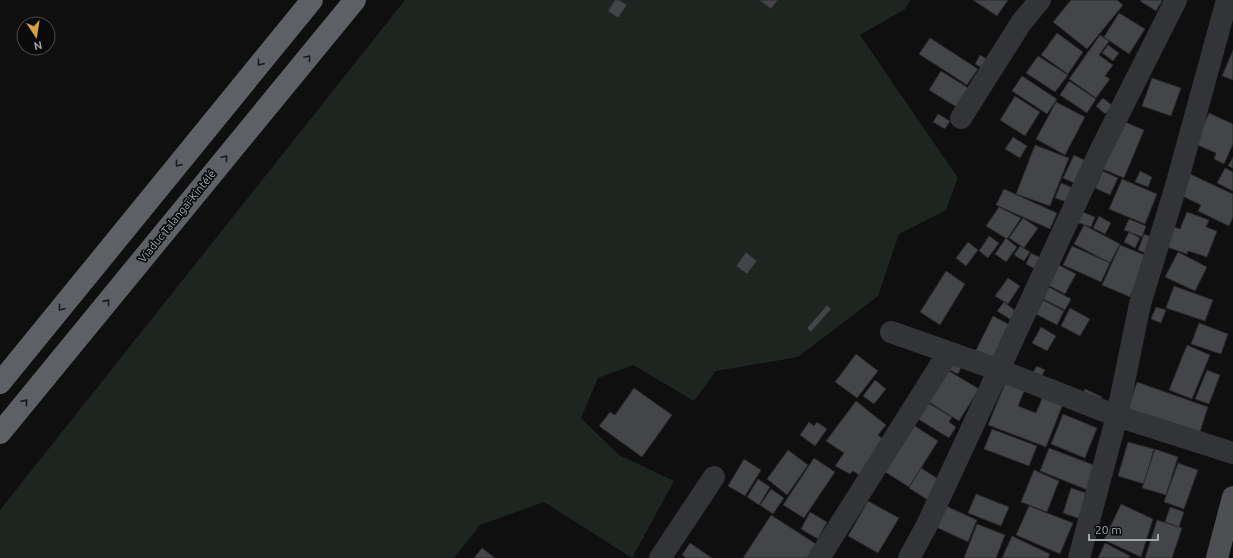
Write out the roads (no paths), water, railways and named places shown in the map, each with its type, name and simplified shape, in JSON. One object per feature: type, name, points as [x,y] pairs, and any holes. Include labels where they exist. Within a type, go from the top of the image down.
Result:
[{"type":"highway","points":[[0,383],[312,0]]},
{"type":"highway","name":"Viaduc Talangaï-Kintélé","points":[[0,433],[355,0]]},
{"type":"main road","points":[[1217,558],[1233,497]]},
{"type":"street","points":[[961,118],[1021,23],[1040,0]]},
{"type":"street","points":[[909,558],[927,525],[1100,151],[1176,0]]},
{"type":"street","points":[[1079,558],[1117,416],[1140,304],[1176,186],[1227,0]]},
{"type":"street","points":[[891,332],[999,370],[1117,416],[1233,453]]},
{"type":"street","points":[[820,558],[948,353]]},
{"type":"street","points":[[660,558],[714,476]]}]
